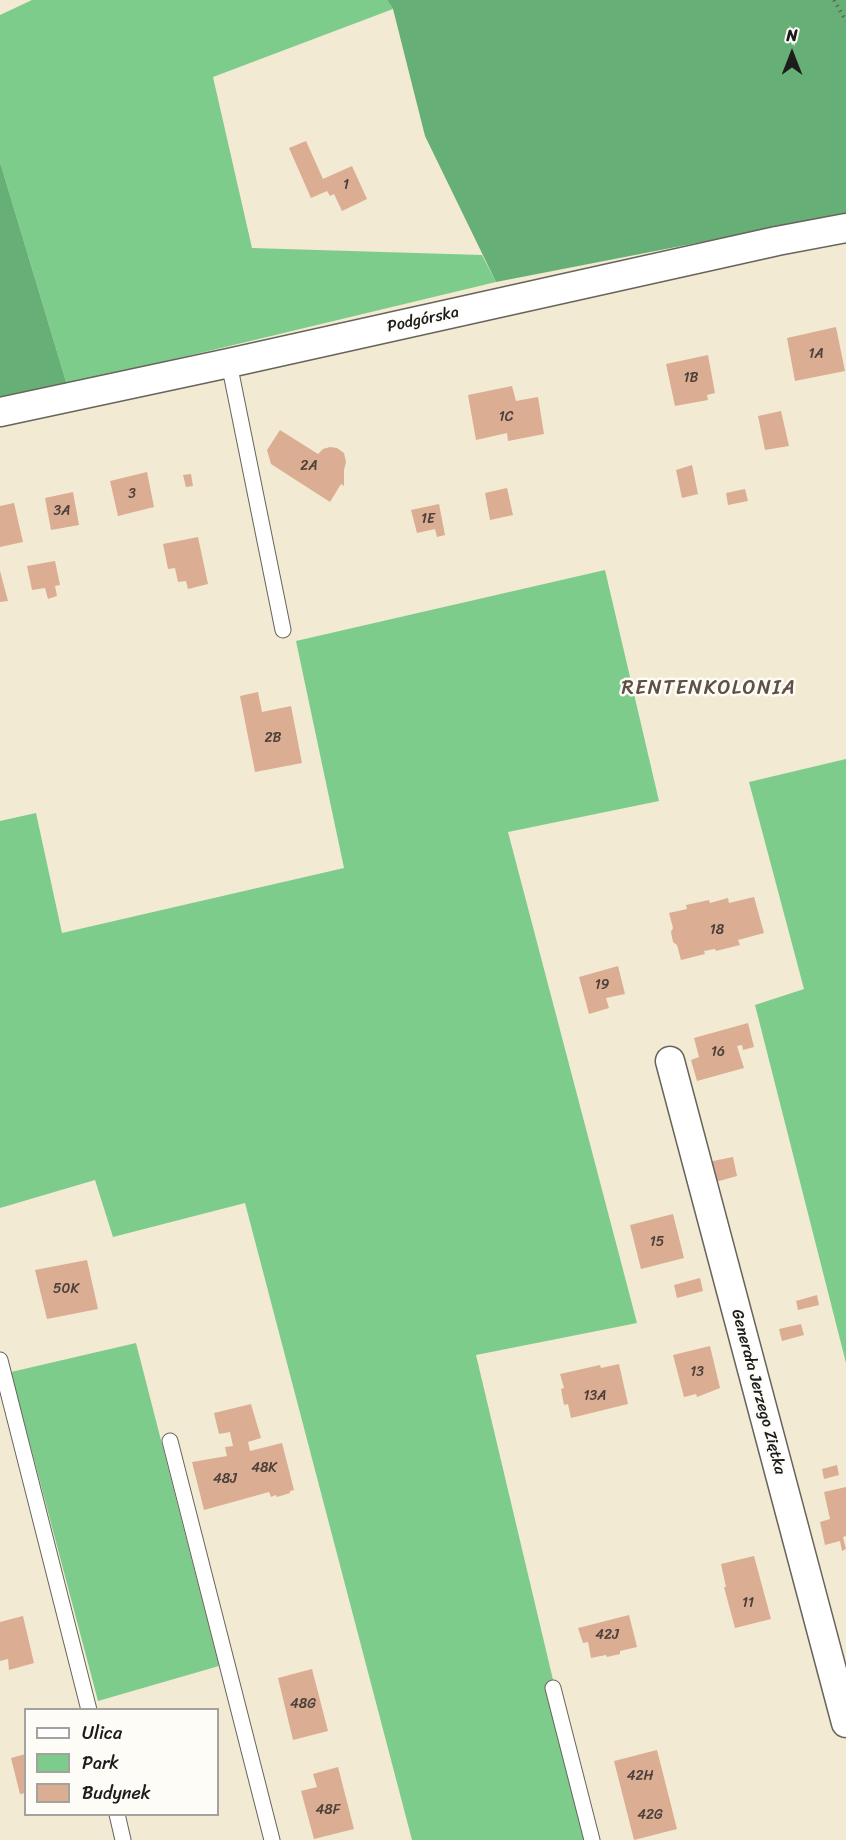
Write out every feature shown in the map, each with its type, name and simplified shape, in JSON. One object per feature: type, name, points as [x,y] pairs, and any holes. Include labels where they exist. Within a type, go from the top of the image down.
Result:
[{"type":"street","name":"Podgórska","points":[[0,412],[777,241],[846,228]]},
{"type":"street","name":"Generała Jerzego Ziętka","points":[[670,1061],[846,1723]]},
{"type":"lane","points":[[229,363],[283,630]]},
{"type":"lane","points":[[0,1360],[88,1708]]},
{"type":"lane","points":[[170,1441],[272,1840]]},
{"type":"lane","points":[[553,1688],[592,1840]]},
{"type":"lane","points":[[117,1816],[123,1840]]},
{"type":"path","points":[[834,0],[846,21]]},
{"type":"green space","points":[[32,0],[387,0],[393,9],[213,77],[252,248],[482,255],[496,282],[67,385],[0,162],[0,15]]},
{"type":"green space","points":[[387,0],[846,0],[846,214],[496,282],[425,136],[393,9]]},
{"type":"green space","points":[[0,162],[67,385],[0,400]]},
{"type":"green space","points":[[605,570],[659,801],[508,832],[637,1323],[476,1355],[591,1840],[412,1840],[245,1203],[113,1237],[95,1180],[0,1208],[0,821],[36,813],[62,933],[344,868],[296,641]]},
{"type":"green space","points":[[846,759],[846,1363],[755,1005],[804,989],[749,782]]},
{"type":"green space","points":[[136,1343],[219,1666],[98,1701],[11,1372]]},
{"type":"building","points":[[306,141],[323,179],[352,166],[367,199],[342,211],[334,194],[330,196],[327,191],[311,198],[289,148]]},
{"type":"building","points":[[836,327],[845,371],[795,381],[787,338]]},
{"type":"building","points":[[708,355],[715,393],[707,395],[708,400],[675,406],[666,364]]},
{"type":"building","points":[[512,386],[516,401],[538,397],[544,434],[508,441],[507,433],[476,440],[468,395]]},
{"type":"building","points":[[781,411],[789,446],[765,450],[758,416]]},
{"type":"building","points":[[280,430],[318,454],[330,447],[337,448],[344,453],[346,462],[344,486],[341,484],[330,502],[271,464],[267,450]]},
{"type":"building","points":[[692,465],[698,494],[682,498],[676,470]]},
{"type":"building","points":[[147,472],[154,507],[118,516],[110,481]]},
{"type":"building","points":[[191,474],[193,486],[186,487],[183,475]]},
{"type":"building","points":[[507,488],[513,515],[490,520],[485,493]]},
{"type":"building","points":[[745,489],[748,501],[728,505],[726,493]]},
{"type":"building","points":[[73,492],[79,525],[51,530],[45,498]]},
{"type":"building","points":[[14,503],[23,542],[0,547],[0,506]]},
{"type":"building","points":[[439,504],[445,535],[437,537],[435,529],[417,533],[411,510]]},
{"type":"building","points":[[198,537],[208,584],[188,589],[186,581],[178,582],[175,568],[168,569],[163,544]]},
{"type":"building","points":[[55,561],[60,585],[55,586],[57,596],[48,599],[45,588],[32,590],[27,566]]},
{"type":"building","points":[[0,571],[8,601],[0,602]]},
{"type":"building","points":[[258,692],[262,712],[291,706],[302,763],[255,772],[240,696]]},
{"type":"building","points":[[754,897],[764,933],[738,940],[740,945],[716,951],[715,949],[704,951],[705,954],[681,960],[677,945],[673,942],[671,932],[673,928],[669,913],[687,909],[686,905],[709,900],[710,903],[728,898],[729,903]]},
{"type":"building","points":[[618,966],[625,994],[606,998],[609,1008],[589,1014],[579,977]]},
{"type":"building","points":[[748,1023],[754,1047],[743,1050],[742,1045],[737,1046],[744,1068],[697,1081],[691,1060],[699,1057],[694,1038]]},
{"type":"building","points":[[733,1157],[737,1176],[712,1183],[708,1162]]},
{"type":"building","points":[[673,1214],[684,1258],[641,1269],[630,1225]]},
{"type":"building","points":[[87,1260],[98,1309],[47,1319],[35,1270]]},
{"type":"building","points":[[700,1278],[703,1291],[677,1298],[674,1285]]},
{"type":"building","points":[[817,1295],[819,1305],[798,1310],[796,1301]]},
{"type":"building","points":[[801,1324],[804,1335],[782,1341],[779,1329]]},
{"type":"building","points":[[710,1346],[720,1388],[697,1397],[696,1394],[684,1397],[673,1355]]},
{"type":"building","points":[[619,1364],[628,1404],[571,1418],[568,1404],[564,1405],[561,1389],[564,1388],[560,1374],[600,1365],[601,1368]]},
{"type":"building","points":[[251,1404],[261,1438],[248,1442],[250,1451],[282,1443],[294,1490],[277,1497],[276,1495],[271,1497],[269,1492],[204,1510],[192,1462],[227,1456],[225,1447],[233,1446],[230,1432],[219,1434],[214,1413]]},
{"type":"building","points":[[837,1465],[839,1475],[824,1479],[822,1469]]},
{"type":"building","points":[[846,1487],[846,1536],[843,1537],[846,1549],[842,1551],[840,1541],[825,1545],[820,1522],[830,1519],[824,1492]]},
{"type":"building","points":[[754,1556],[771,1619],[735,1628],[724,1587],[726,1587],[721,1564]]},
{"type":"building","points":[[629,1615],[637,1647],[620,1651],[620,1654],[591,1658],[588,1642],[583,1643],[578,1628]]},
{"type":"building","points":[[23,1616],[34,1663],[9,1670],[8,1659],[0,1661],[0,1622]]},
{"type":"building","points":[[312,1669],[328,1731],[293,1740],[278,1678]]},
{"type":"building","points":[[657,1750],[677,1829],[634,1840],[614,1761]]},
{"type":"building","points":[[24,1755],[24,1793],[20,1794],[11,1758]]},
{"type":"building","points":[[338,1767],[354,1829],[314,1839],[301,1791],[317,1787],[313,1774]]},
{"type":"district","name":"RENTENKOLONIA","points":[[709,689]]}]
